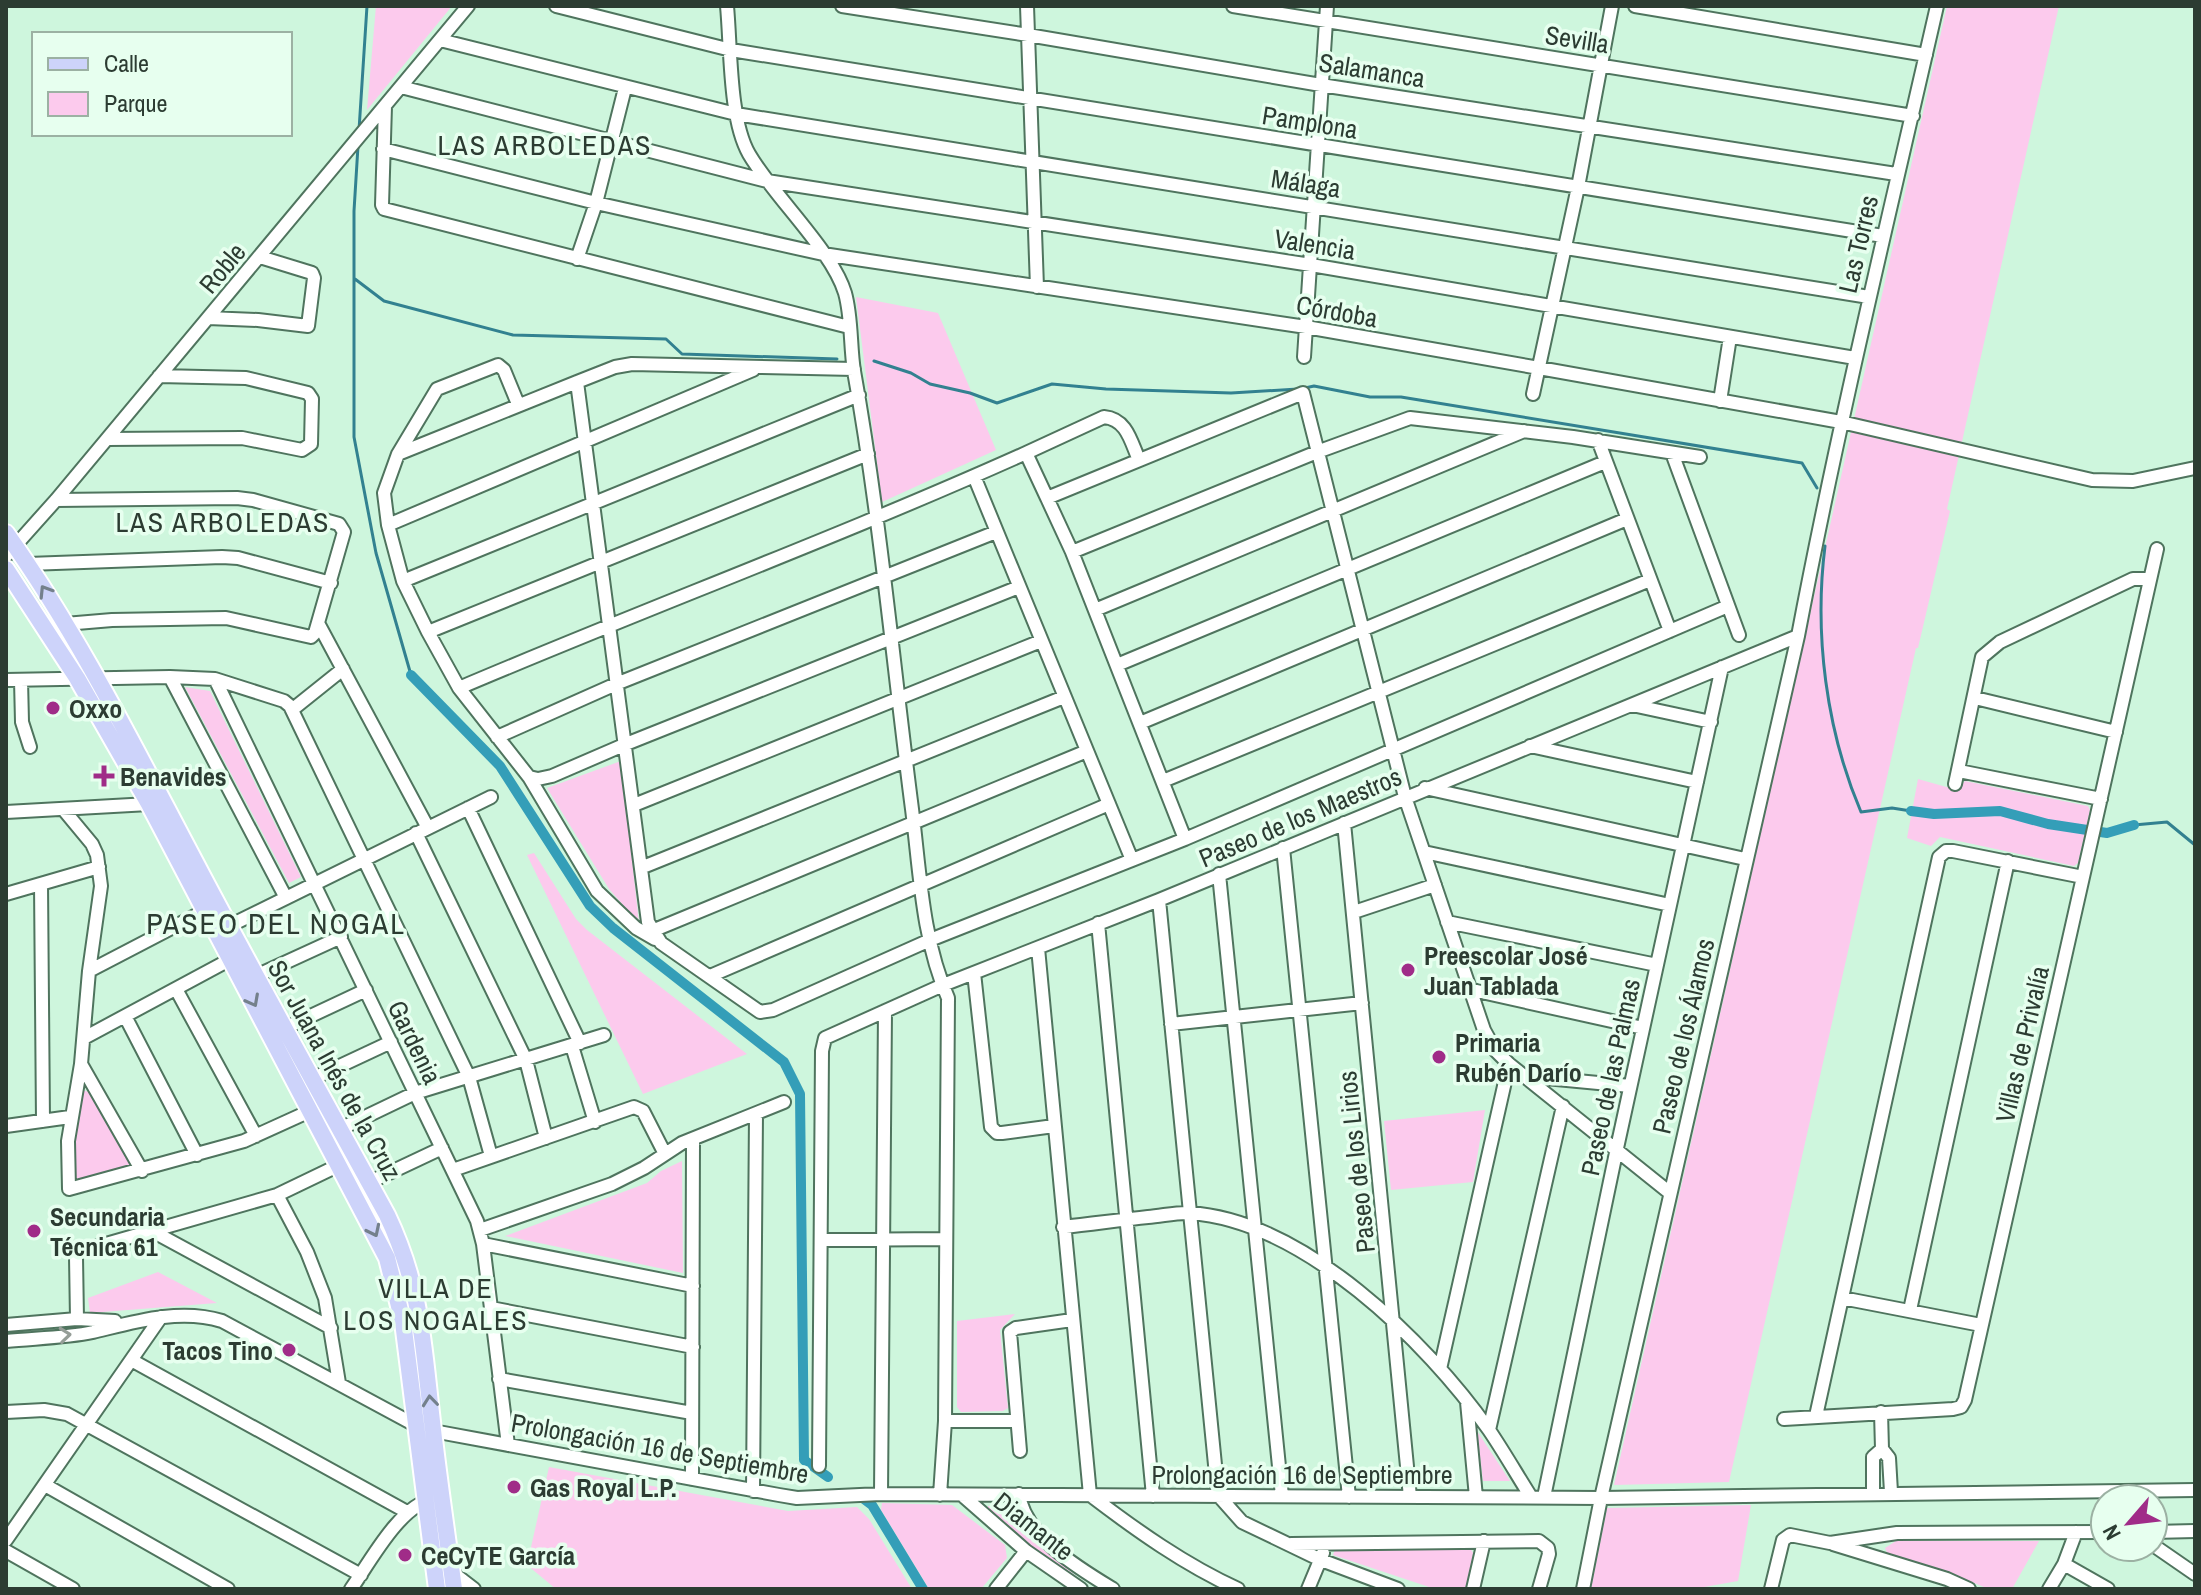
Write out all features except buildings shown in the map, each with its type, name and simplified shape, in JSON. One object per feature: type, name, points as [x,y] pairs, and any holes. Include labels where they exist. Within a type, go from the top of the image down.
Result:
[{"type":"main road","name":"Sor Juana Inés de la Cruz","points":[[9,545],[28,564],[97,677],[149,804],[223,929],[256,976],[403,1249],[421,1322],[433,1431],[437,1589]]},
{"type":"main road","name":"Sor Juana Inés de la Cruz","points":[[6,569],[128,752],[211,908]]},
{"type":"main road","name":"Sor Juana Inés de la Cruz","points":[[223,929],[231,959],[387,1258],[403,1322],[415,1425],[453,1581]]},
{"type":"street","name":"Roble","points":[[9,545],[56,500],[468,6]]},
{"type":"street","name":"Pamplona","points":[[556,6],[731,50],[1883,236]]},
{"type":"street","points":[[727,6],[736,114],[744,145],[767,181],[823,254],[844,290],[868,454],[920,883],[938,977],[948,998],[945,1421],[940,1495]]},
{"type":"street","name":"Salamanca","points":[[842,6],[1321,85],[1896,174]]},
{"type":"street","points":[[1027,6],[1037,287]]},
{"type":"street","name":"Sevilla","points":[[1233,6],[1913,116]]},
{"type":"street","points":[[1304,357],[1327,6]]},
{"type":"street","points":[[1533,394],[1578,187],[1612,6]]},
{"type":"street","points":[[1635,6],[1926,55]]},
{"type":"street","name":"Las Torres","points":[[1826,492],[1896,174],[1913,116],[1937,6]]},
{"type":"street","name":"Málaga","points":[[440,40],[736,114],[1869,297]]},
{"type":"street","name":"Valencia","points":[[401,87],[767,181],[1311,265],[1855,358]]},
{"type":"street","points":[[577,259],[596,203],[625,88]]},
{"type":"street","points":[[385,106],[384,209],[849,327]]},
{"type":"street","name":"Córdoba","points":[[383,149],[596,203],[823,254],[1306,327],[1539,368],[1841,422],[2092,480],[2133,481],[2195,468]]},
{"type":"street","points":[[208,318],[308,326],[312,273],[260,257]]},
{"type":"street","points":[[1720,401],[1730,337]]},
{"type":"street","points":[[398,454],[518,404],[632,364],[854,369]]},
{"type":"street","points":[[518,404],[504,370],[498,365],[437,389],[398,454],[384,493],[388,525],[403,581],[459,688],[529,777],[597,891],[636,928],[760,1012],[767,1012],[930,940],[1185,839],[1728,606]]},
{"type":"street","points":[[388,525],[760,367]]},
{"type":"street","points":[[107,439],[242,438],[302,450],[309,447],[312,399],[308,393],[257,380],[159,376]]},
{"type":"street","points":[[577,382],[648,922],[661,943]]},
{"type":"street","points":[[1047,498],[1303,393],[1405,797],[1468,989],[1488,1040],[1509,1064],[1670,1193]]},
{"type":"street","points":[[403,581],[859,395]]},
{"type":"street","points":[[459,688],[609,624],[875,518],[1104,417],[1116,418],[1124,425],[1139,460]]},
{"type":"street","points":[[1072,552],[1317,452],[1410,418],[1598,440],[1700,457]]},
{"type":"street","points":[[1095,610],[1524,431]]},
{"type":"street","points":[[1598,440],[1670,631]]},
{"type":"street","points":[[1026,453],[1072,552],[1185,839]]},
{"type":"street","points":[[1672,453],[1739,635]]},
{"type":"street","points":[[428,632],[868,454]]},
{"type":"street","points":[[1117,665],[1346,567],[1605,462]]},
{"type":"street","points":[[974,476],[1132,860]]},
{"type":"street","name":"Paseo de los Álamos","points":[[1583,1589],[1745,859],[1798,636],[1826,492]]},
{"type":"street","points":[[56,500],[237,498],[339,524],[343,529],[316,630],[308,638],[226,618],[65,624]]},
{"type":"street","points":[[1140,723],[1627,519]]},
{"type":"street","points":[[497,737],[616,684],[996,532]]},
{"type":"street","name":"Villas de Privalía","points":[[1784,1419],[1961,1407],[2157,549]]},
{"type":"street","points":[[28,564],[238,558],[331,583]]},
{"type":"street","points":[[2101,799],[1957,778],[1982,657],[1991,648],[2133,579],[2150,579]]},
{"type":"street","points":[[1163,781],[1650,580]]},
{"type":"street","points":[[529,777],[552,776],[1019,587]]},
{"type":"street","points":[[316,630],[343,669],[422,831],[526,1060],[546,1138]]},
{"type":"street","name":"Paseo de los Maestros","points":[[821,1240],[822,1044],[830,1034],[1798,636]]},
{"type":"street","points":[[634,805],[1041,641]]},
{"type":"street","name":"Paseo de las Palmas","points":[[1538,1497],[1722,667]]},
{"type":"street","points":[[293,709],[343,669]]},
{"type":"street","points":[[6,680],[97,677],[215,679],[284,701],[293,709],[469,1077],[491,1156]]},
{"type":"street","points":[[170,677],[286,898]]},
{"type":"street","name":"Gardenia","points":[[215,679],[480,1230],[508,1445]]},
{"type":"street","points":[[21,680],[22,722],[30,747]]},
{"type":"street","points":[[643,867],[1064,697]]},
{"type":"street","points":[[1975,698],[2116,732]]},
{"type":"street","points":[[1632,705],[1711,722]]},
{"type":"street","points":[[1530,746],[1697,782]]},
{"type":"street","points":[[652,931],[1087,751]]},
{"type":"street","points":[[1425,788],[1745,859]]},
{"type":"street","points":[[223,929],[491,797]]},
{"type":"street","points":[[6,812],[149,804]]},
{"type":"street","points":[[710,976],[1109,804]]},
{"type":"street","points":[[468,808],[576,1044],[595,1122]]},
{"type":"street","points":[[63,809],[92,844],[101,886],[89,971],[81,1064],[70,1117],[66,1167],[70,1190],[256,1136],[310,1111]]},
{"type":"street","name":"Paseo de los Lirios","points":[[1344,823],[1410,1497]]},
{"type":"street","points":[[1283,848],[1349,1497]]},
{"type":"street","points":[[1816,1416],[1938,862],[1946,851],[2083,877]]},
{"type":"street","points":[[1424,852],[1670,905]]},
{"type":"street","points":[[1910,1310],[2008,861]]},
{"type":"street","points":[[6,894],[99,867]]},
{"type":"street","points":[[1219,874],[1282,1496]]},
{"type":"street","points":[[41,884],[43,1121]]},
{"type":"street","points":[[1354,912],[1435,885]]},
{"type":"street","points":[[1159,900],[1218,1495],[1242,1522],[1321,1560],[1398,1589]]},
{"type":"street","points":[[89,971],[211,908]]},
{"type":"street","points":[[1447,922],[1657,965]]},
{"type":"street","points":[[1098,923],[1153,1496]]},
{"type":"street","points":[[256,976],[341,937]]},
{"type":"street","points":[[1038,948],[1090,1495],[1134,1528],[1216,1579],[1238,1589]]},
{"type":"street","points":[[84,1038],[231,959]]},
{"type":"street","points":[[974,973],[991,1127],[1002,1133],[1054,1126]]},
{"type":"street","points":[[176,989],[256,1136]]},
{"type":"street","points":[[1468,989],[1643,1028]]},
{"type":"street","points":[[285,1028],[366,990]]},
{"type":"street","points":[[1171,1024],[1362,1003]]},
{"type":"street","points":[[881,1494],[885,1011]]},
{"type":"street","points":[[126,1018],[197,1155]]},
{"type":"street","points":[[340,1129],[415,1093],[604,1035]]},
{"type":"street","points":[[312,1079],[391,1042]]},
{"type":"street","points":[[81,1064],[142,1171]]},
{"type":"street","points":[[1440,1369],[1509,1064]]},
{"type":"street","name":"Paseo de los Álamos","points":[[1524,1076],[1630,1086]]},
{"type":"street","points":[[480,1230],[612,1184],[693,1139],[784,1102]]},
{"type":"street","points":[[1489,1430],[1563,1106]]},
{"type":"street","points":[[453,1170],[637,1107],[643,1111],[665,1154]]},
{"type":"street","points":[[753,1491],[756,1114]]},
{"type":"street","points":[[6,1126],[70,1117]]},
{"type":"street","points":[[692,1479],[693,1139]]},
{"type":"street","points":[[353,1190],[442,1148]]},
{"type":"street","points":[[77,1319],[78,1252],[277,1195],[356,1157]]},
{"type":"street","points":[[277,1195],[319,1280],[331,1328],[339,1383]]},
{"type":"street","points":[[1063,1227],[1189,1213],[1257,1228],[1296,1246],[1325,1264],[1394,1323],[1440,1369],[1538,1497]]},
{"type":"street","points":[[152,1231],[331,1328]]},
{"type":"street","points":[[819,1466],[821,1240],[946,1239]]},
{"type":"street","points":[[483,1244],[693,1286]]},
{"type":"street","points":[[1842,1298],[1981,1325]]},
{"type":"street","points":[[491,1308],[693,1347]]},
{"type":"street","points":[[6,1540],[161,1317]]},
{"type":"street","name":"Prolongación 16 de Septiembre","points":[[122,1323],[161,1317],[208,1317],[222,1321],[415,1425],[433,1431],[797,1498],[881,1494],[1601,1498],[2195,1490]]},
{"type":"street","points":[[6,1325],[77,1319],[122,1323]]},
{"type":"street","points":[[1020,1451],[1010,1332],[1016,1328],[1072,1320]]},
{"type":"street","points":[[6,1341],[72,1335],[122,1323]]},
{"type":"street","points":[[133,1361],[407,1512]]},
{"type":"street","points":[[499,1379],[692,1413]]},
{"type":"street","points":[[1467,1402],[1476,1497]]},
{"type":"street","points":[[6,1412],[57,1411],[361,1575]]},
{"type":"street","points":[[1881,1412],[1882,1449],[1889,1458],[1891,1492]]},
{"type":"street","points":[[945,1421],[1017,1421]]},
{"type":"street","points":[[1873,1492],[1873,1457],[1882,1449]]},
{"type":"street","points":[[45,1485],[228,1589]]},
{"type":"street","name":"Diamante","points":[[1019,1494],[1026,1518],[1036,1531],[1088,1574],[1113,1589]]},
{"type":"street","name":"Diamante","points":[[962,1495],[1026,1551],[1080,1589]]},
{"type":"street","points":[[351,1589],[407,1512],[434,1499]]},
{"type":"street","points":[[2169,1532],[2195,1531]]},
{"type":"street","points":[[2049,1589],[2064,1564],[2076,1532]]},
{"type":"street","points":[[1830,1543],[1897,1533],[2089,1532]]},
{"type":"street","points":[[1771,1589],[1783,1540],[1787,1536],[1830,1543],[1947,1579],[1969,1589]]},
{"type":"street","points":[[1473,1589],[1484,1541]]},
{"type":"street","points":[[1288,1544],[1539,1541],[1544,1543],[1549,1554],[1539,1589]]},
{"type":"street","points":[[1308,1589],[1326,1542]]},
{"type":"street","points":[[6,1551],[73,1589]]},
{"type":"street","points":[[996,1589],[1026,1551]]},
{"type":"street","points":[[2169,1556],[2195,1574]]},
{"type":"street","points":[[2064,1564],[2108,1589]]},
{"type":"street","points":[[1080,1589],[1088,1574]]},
{"type":"street","points":[[453,1581],[474,1589]]},
{"type":"green space","points":[[376,6],[452,6],[367,110]]},
{"type":"green space","points":[[1947,6],[2059,6],[1947,509],[1950,511],[1916,648],[1729,1482],[1614,1485]]},
{"type":"green space","points":[[856,297],[938,313],[996,450],[882,502]]},
{"type":"green space","points":[[185,687],[210,691],[301,877],[289,883]]},
{"type":"green space","points":[[621,761],[639,923],[609,889],[547,788]]},
{"type":"green space","points":[[1918,779],[1957,790],[1965,781],[2088,806],[2090,810],[2078,863],[2074,866],[1940,837],[1931,846],[1907,838]]},
{"type":"green space","points":[[534,853],[576,919],[587,930],[747,1054],[643,1094],[527,855]]},
{"type":"green space","points":[[83,1090],[94,1094],[130,1164],[126,1169],[78,1183],[73,1178],[72,1162]]},
{"type":"green space","points":[[1485,1110],[1473,1182],[1391,1190],[1384,1121]]},
{"type":"green space","points":[[682,1161],[683,1273],[505,1236],[647,1183],[661,1171]]},
{"type":"green space","points":[[158,1272],[217,1303],[90,1313],[88,1298]]},
{"type":"green space","points":[[1015,1314],[1000,1330],[1008,1408],[1003,1411],[961,1412],[957,1407],[957,1321]]},
{"type":"green space","points":[[1477,1431],[1510,1481],[1483,1481]]},
{"type":"green space","points":[[549,1467],[788,1511],[857,1507],[869,1519],[912,1589],[556,1589],[527,1565]]},
{"type":"green space","points":[[882,1503],[952,1505],[1005,1545],[1007,1558],[981,1589],[929,1589],[881,1510]]},
{"type":"green space","points":[[1751,1505],[1738,1581],[1693,1589],[1591,1589],[1607,1508]]},
{"type":"green space","points":[[988,1506],[1011,1506],[1029,1538],[1076,1576],[1070,1579],[987,1513]]},
{"type":"green space","points":[[1896,1541],[2039,1541],[2012,1589],[1989,1589],[1952,1574],[1888,1555],[1885,1548]]},
{"type":"green space","points":[[1336,1546],[1469,1546],[1473,1553],[1467,1589],[1435,1589],[1333,1555]]},
{"type":"waterway","points":[[359,130],[367,6]]},
{"type":"waterway","points":[[358,146],[354,211],[354,437],[376,553],[411,675]]},
{"type":"waterway","points":[[355,279],[384,301],[513,335],[666,339],[682,354],[837,359]]},
{"type":"waterway","points":[[874,361],[911,373],[930,384],[997,403],[1052,384],[1231,393],[1298,389]]},
{"type":"waterway","points":[[1305,388],[1314,386],[1370,397],[1401,397],[1802,463],[1817,488]]},
{"type":"waterway","points":[[1825,546],[1822,647],[1831,715],[1849,781],[1861,812],[1892,808],[1911,811]]},
{"type":"waterway","points":[[411,675],[500,766],[590,906],[613,928],[784,1062],[800,1094],[804,1460],[828,1477]]},
{"type":"waterway","points":[[1911,811],[1934,814],[2000,811],[2048,824],[2107,833],[2134,825]]},
{"type":"waterway","points":[[2134,825],[2167,822],[2195,845]]},
{"type":"waterway","points":[[864,1499],[872,1505],[923,1589]]},
{"type":"place","name":"Oxxo","points":[[53,708]]},
{"type":"place","name":"Benavides","points":[[104,776]]},
{"type":"place","name":"Preescolar José Juan Tablada","points":[[1408,970]]},
{"type":"place","name":"Primaria Rubén Darío","points":[[1439,1057]]},
{"type":"place","name":"Secundaria Técnica 61","points":[[34,1231]]},
{"type":"place","name":"Tacos Tino","points":[[289,1350]]},
{"type":"place","name":"Gas Royal L.P.","points":[[514,1487]]},
{"type":"place","name":"CeCyTE García","points":[[405,1555]]},
{"type":"district","name":"LAS ARBOLEDAS","points":[[545,145]]},
{"type":"district","name":"LAS ARBOLEDAS","points":[[223,522]]},
{"type":"district","name":"PASEO DEL NOGAL","points":[[276,923]]},
{"type":"district","name":"VILLA DE LOS NOGALES","points":[[436,1304]]}]
